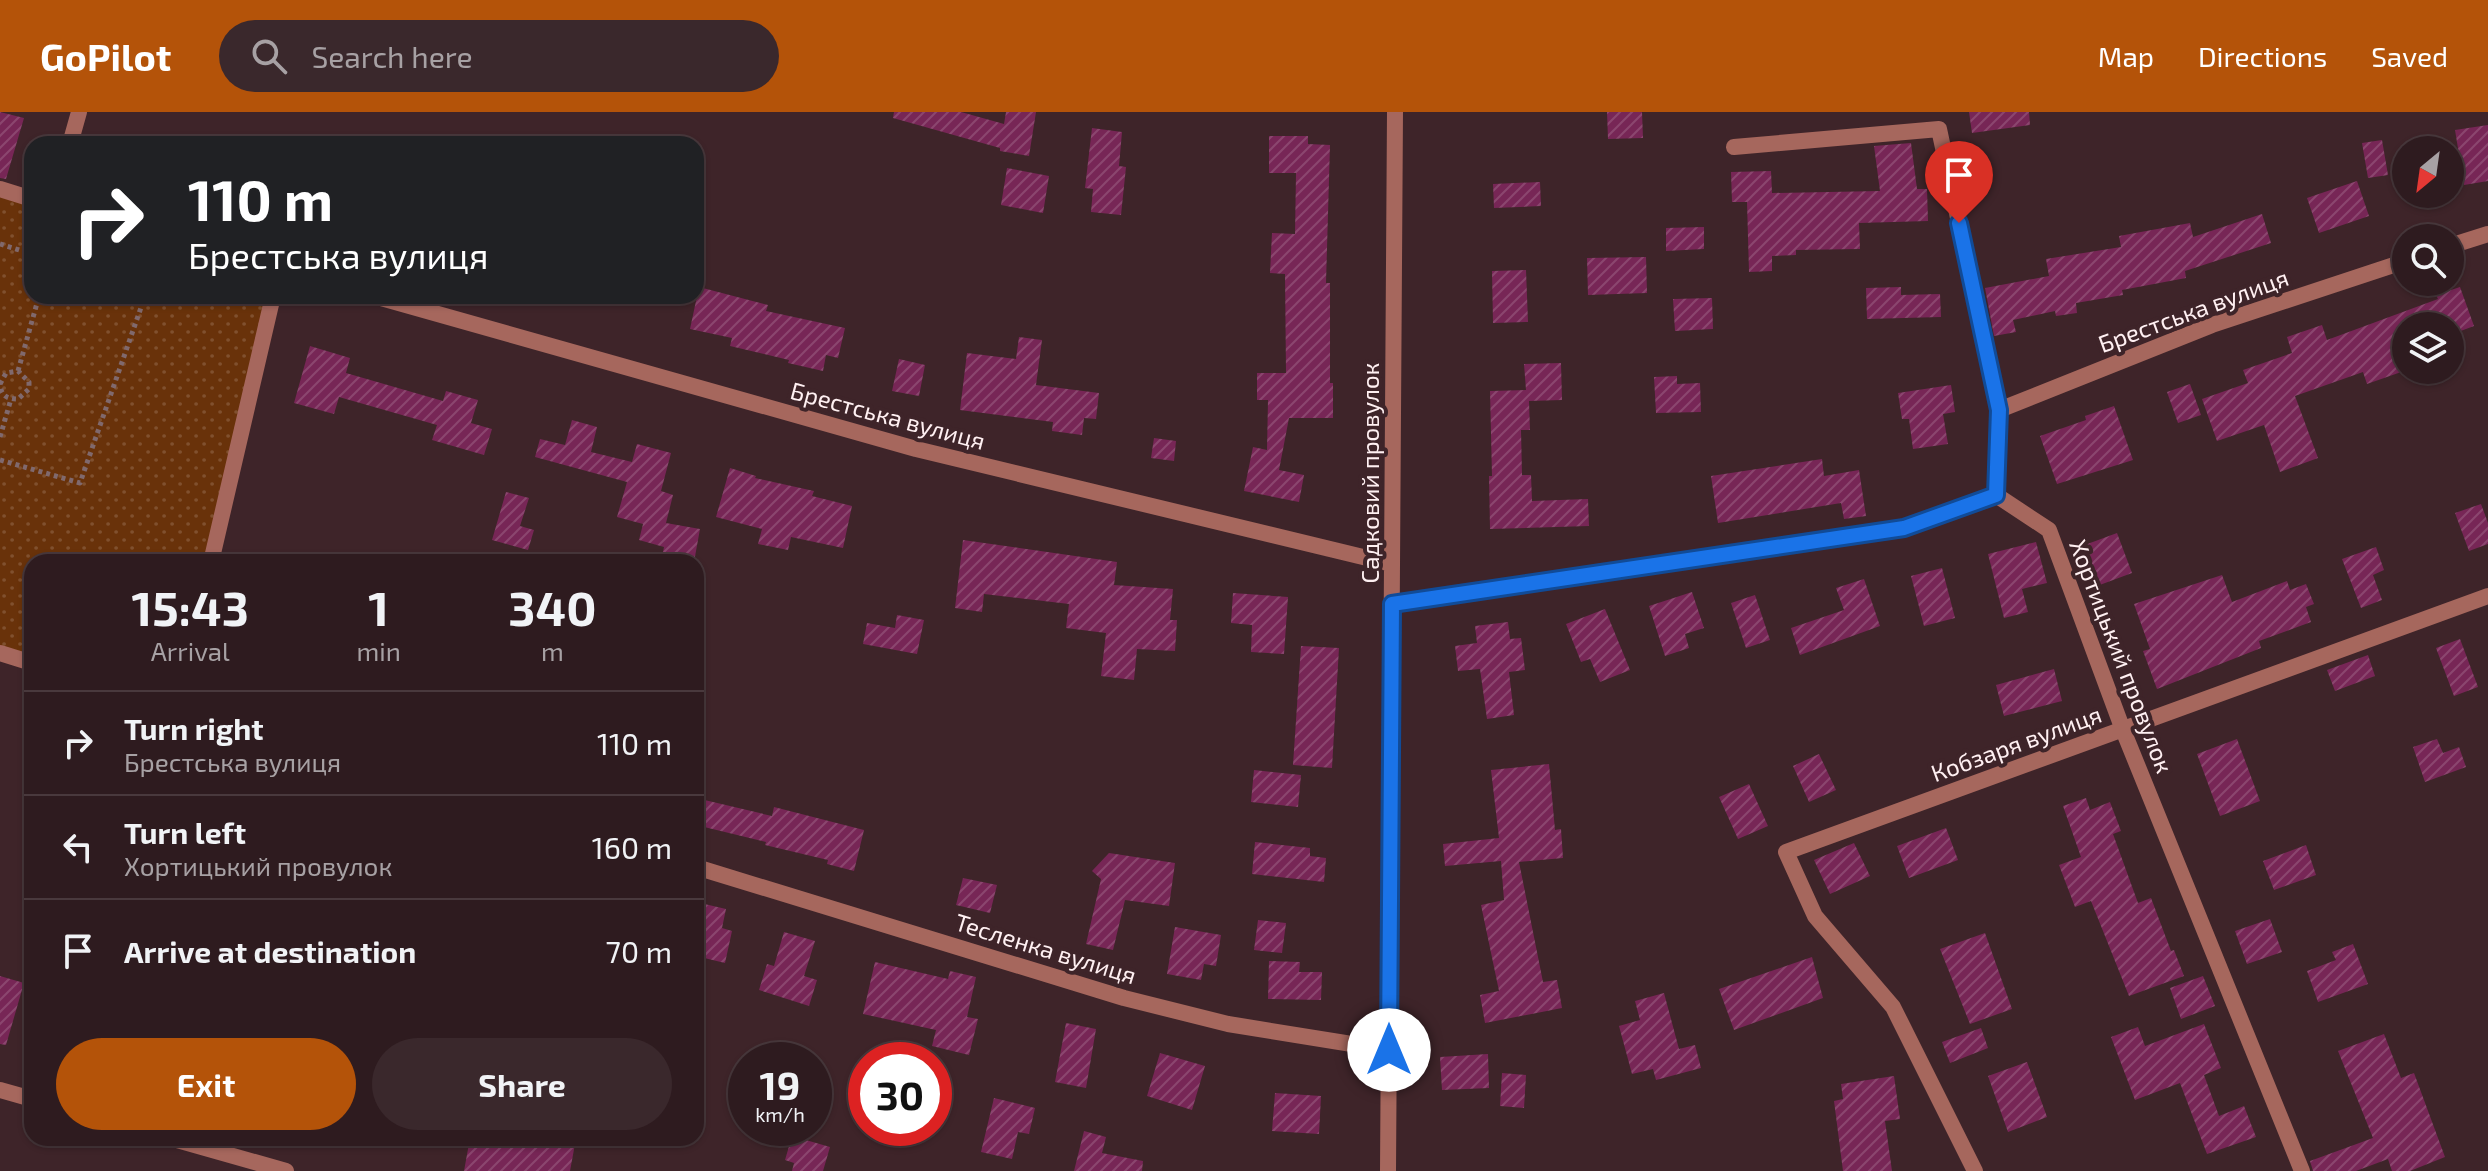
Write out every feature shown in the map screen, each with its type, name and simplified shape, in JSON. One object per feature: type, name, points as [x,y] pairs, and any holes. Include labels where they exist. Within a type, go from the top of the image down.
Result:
[{"type":"street","points":[[72,136],[79,112]]},
{"type":"street","name":"Садковий провулок","points":[[1388,1171],[1395,112]]},
{"type":"street","points":[[1392,604],[1904,528],[1996,495],[1999,410],[1939,129],[1734,147]]},
{"type":"street","points":[[0,189],[24,196]]},
{"type":"street","points":[[2464,242],[2488,234]]},
{"type":"street","name":"Брестська вулиця","points":[[1999,410],[2212,325],[2392,266]]},
{"type":"street","points":[[213,554],[271,304]]},
{"type":"street","name":"Брестська вулиця","points":[[402,304],[916,449],[1392,564]]},
{"type":"street","name":"Хортицький провулок","points":[[1996,495],[2049,530],[2123,730],[2302,1171]]},
{"type":"street","name":"Кобзаря вулиця","points":[[1975,1171],[1893,1007],[1815,916],[1786,852],[2488,596]]},
{"type":"street","points":[[0,653],[24,660]]},
{"type":"street","name":"Тесленка вулиця","points":[[704,869],[1124,998],[1228,1024],[1389,1050]]},
{"type":"street","points":[[0,1090],[24,1097]]},
{"type":"street","points":[[198,1146],[286,1171]]},
{"type":"path","points":[[0,244],[24,252]]},
{"type":"path","points":[[18,371],[37,304]]},
{"type":"path","points":[[0,460],[80,483],[142,304]]},
{"type":"path","points":[[18,371],[29,382],[29,389],[18,399],[11,399],[1,392],[0,384],[6,373],[18,371]]},
{"type":"path","points":[[0,437],[11,399]]},
{"type":"shaded area","points":[[0,196],[24,203],[24,304],[265,304],[207,554],[24,554],[24,654],[0,647]]},
{"type":"building","points":[[0,112],[24,118],[6,179],[0,178]]},
{"type":"building","points":[[894,112],[961,112],[1004,124],[1006,112],[1036,112],[1029,156],[1000,151],[1000,148],[893,118]]},
{"type":"building","points":[[1607,112],[1642,112],[1643,138],[1608,139]]},
{"type":"building","points":[[1969,112],[2029,112],[2030,125],[1972,133]]},
{"type":"building","points":[[2488,125],[2488,181],[2464,185],[2464,136],[2456,136],[2455,130]]},
{"type":"building","points":[[1092,128],[1122,132],[1119,166],[1126,167],[1121,215],[1091,212],[1093,189],[1085,188]]},
{"type":"building","points":[[1269,136],[1308,136],[1308,144],[1330,145],[1326,283],[1330,283],[1333,418],[1289,418],[1279,470],[1304,475],[1299,502],[1244,491],[1253,447],[1267,450],[1268,400],[1257,400],[1257,373],[1286,373],[1285,274],[1270,273],[1272,233],[1295,234],[1296,173],[1269,173]]},
{"type":"building","points":[[2382,140],[2388,175],[2368,178],[2362,143]]},
{"type":"building","points":[[1911,143],[1917,189],[1927,189],[1928,221],[1859,223],[1860,249],[1796,250],[1796,255],[1772,256],[1772,271],[1749,272],[1747,202],[1732,202],[1731,172],[1771,171],[1772,193],[1880,191],[1874,146]]},
{"type":"building","points":[[1007,168],[1049,176],[1043,213],[1001,205]]},
{"type":"building","points":[[2357,181],[2369,216],[2319,233],[2307,198]]},
{"type":"building","points":[[1540,182],[1541,206],[1494,208],[1493,184]]},
{"type":"building","points":[[2262,214],[2271,243],[2185,271],[2186,278],[2122,290],[2123,295],[2076,303],[2077,313],[2056,316],[2055,311],[2013,320],[2016,332],[1994,336],[1985,288],[2049,276],[2046,259],[2121,247],[2119,236],[2190,223],[2193,237]]},
{"type":"building","points":[[1704,227],[1704,249],[1666,251],[1666,228]]},
{"type":"building","points":[[1646,257],[1647,293],[1588,295],[1587,258]]},
{"type":"building","points":[[1526,270],[1528,322],[1493,323],[1492,271]]},
{"type":"building","points":[[1901,287],[1901,295],[1940,294],[1941,317],[1867,319],[1866,288]]},
{"type":"building","points":[[704,288],[768,305],[766,311],[845,328],[838,358],[826,355],[823,371],[730,346],[732,338],[690,329],[695,304],[704,304]]},
{"type":"building","points":[[2436,296],[2463,296],[2474,326],[2464,330],[2464,312],[2403,312],[2438,299]]},
{"type":"building","points":[[1712,298],[1713,329],[1675,331],[1673,299]]},
{"type":"building","points":[[2392,316],[2392,375],[2367,384],[2363,372],[2295,396],[2318,458],[2280,472],[2264,425],[2217,441],[2202,399],[2248,383],[2243,370],[2292,353],[2287,337],[2322,325],[2327,340]]},
{"type":"building","points":[[1019,337],[1042,340],[1036,385],[1099,393],[1096,419],[1084,418],[1082,435],[1052,431],[1053,422],[960,410],[967,353],[1016,359]]},
{"type":"building","points":[[310,346],[350,358],[346,373],[443,401],[446,391],[478,400],[471,423],[492,429],[484,455],[432,440],[437,425],[339,397],[334,414],[294,403]]},
{"type":"building","points":[[899,359],[925,365],[919,396],[892,391]]},
{"type":"building","points":[[1561,363],[1562,400],[1529,401],[1530,430],[1521,430],[1522,475],[1531,475],[1532,501],[1588,499],[1589,526],[1490,529],[1490,391],[1526,390],[1524,364]]},
{"type":"building","points":[[1677,376],[1677,384],[1700,383],[1701,412],[1656,413],[1654,377]]},
{"type":"building","points":[[2190,384],[2201,415],[2178,423],[2167,392]]},
{"type":"building","points":[[1951,385],[1955,412],[1943,414],[1948,444],[1913,449],[1909,419],[1902,419],[1898,393]]},
{"type":"building","points":[[2114,406],[2133,460],[2057,484],[2040,436],[2086,420],[2085,416]]},
{"type":"building","points":[[572,420],[597,427],[591,452],[632,462],[637,444],[671,453],[661,491],[673,495],[666,523],[700,529],[695,554],[663,554],[664,547],[639,540],[643,524],[617,517],[627,482],[535,457],[540,439],[565,445]]},
{"type":"building","points":[[1154,438],[1176,441],[1174,461],[1151,458]]},
{"type":"building","points":[[1822,459],[1824,476],[1859,470],[1866,516],[1844,519],[1841,503],[1718,523],[1711,476]]},
{"type":"building","points":[[730,468],[755,478],[814,491],[812,496],[852,506],[843,548],[791,537],[788,550],[758,544],[762,529],[716,517]]},
{"type":"building","points":[[506,492],[529,498],[520,526],[534,530],[528,550],[492,540]]},
{"type":"building","points":[[2481,504],[2488,523],[2488,544],[2469,551],[2455,513]]},
{"type":"building","points":[[2117,533],[2132,573],[2097,586],[2082,546]]},
{"type":"building","points":[[963,540],[1117,562],[1114,585],[1173,589],[1170,620],[1177,620],[1175,651],[1137,649],[1134,680],[1101,676],[1106,633],[1066,628],[1069,604],[984,594],[982,612],[955,608]]},
{"type":"building","points":[[2036,542],[2047,583],[2022,589],[2028,612],[2004,618],[1988,554]]},
{"type":"building","points":[[2376,547],[2384,570],[2373,575],[2382,600],[2361,608],[2342,559]]},
{"type":"building","points":[[1942,568],[1955,618],[1924,626],[1911,576]]},
{"type":"building","points":[[2222,575],[2232,602],[2287,581],[2290,590],[2306,584],[2314,604],[2306,607],[2311,622],[2259,641],[2261,648],[2157,689],[2143,651],[2150,649],[2134,604]]},
{"type":"building","points":[[1864,579],[1880,626],[1800,655],[1791,628],[1844,610],[1836,588]]},
{"type":"building","points":[[1692,592],[1704,628],[1685,634],[1689,648],[1665,656],[1649,606]]},
{"type":"building","points":[[1233,593],[1288,597],[1284,654],[1251,652],[1252,625],[1231,623]]},
{"type":"building","points":[[1755,595],[1770,640],[1746,648],[1731,603]]},
{"type":"building","points":[[1605,609],[1630,670],[1600,682],[1590,659],[1581,662],[1566,624]]},
{"type":"building","points":[[897,615],[924,620],[917,654],[863,644],[867,623],[895,628]]},
{"type":"building","points":[[1508,622],[1510,639],[1521,638],[1525,670],[1509,672],[1514,715],[1487,719],[1480,669],[1458,671],[1455,646],[1477,643],[1475,626]]},
{"type":"building","points":[[2460,639],[2478,687],[2454,696],[2436,648]]},
{"type":"building","points":[[1301,646],[1339,648],[1332,768],[1293,765]]},
{"type":"building","points":[[2368,655],[2375,676],[2335,691],[2327,670]]},
{"type":"building","points":[[2054,669],[2062,701],[2004,716],[1996,685]]},
{"type":"building","points":[[2237,739],[2260,801],[2220,816],[2197,754]]},
{"type":"building","points":[[2437,739],[2443,753],[2459,747],[2466,767],[2425,782],[2413,747]]},
{"type":"building","points":[[1819,754],[1836,790],[1809,802],[1793,766]]},
{"type":"building","points":[[1549,764],[1555,830],[1561,829],[1563,858],[1519,862],[1543,982],[1557,980],[1562,1008],[1485,1023],[1480,995],[1499,991],[1481,905],[1504,900],[1501,861],[1445,866],[1443,844],[1499,838],[1491,770]]},
{"type":"building","points":[[1254,770],[1301,775],[1298,807],[1251,802]]},
{"type":"building","points":[[1749,784],[1768,826],[1738,839],[1719,797]]},
{"type":"building","points":[[2086,798],[2090,810],[2110,802],[2121,831],[2113,834],[2138,903],[2151,898],[2184,976],[2129,996],[2091,901],[2075,907],[2059,865],[2081,857],[2063,806]]},
{"type":"building","points":[[704,800],[772,816],[774,807],[864,830],[854,871],[827,864],[828,860],[765,845],[766,842],[704,827]]},
{"type":"building","points":[[1946,828],[1958,860],[1909,878],[1897,846]]},
{"type":"building","points":[[1255,842],[1310,848],[1310,856],[1326,858],[1324,882],[1252,874]]},
{"type":"building","points":[[1854,843],[1870,876],[1830,894],[1814,860]]},
{"type":"building","points":[[2306,845],[2316,875],[2274,890],[2263,861]]},
{"type":"building","points":[[1109,853],[1175,863],[1169,906],[1125,900],[1113,950],[1086,944],[1101,879],[1092,871]]},
{"type":"building","points":[[963,878],[997,885],[990,913],[956,905]]},
{"type":"building","points":[[704,904],[726,909],[722,928],[732,931],[725,963],[704,958]]},
{"type":"building","points":[[2270,919],[2282,952],[2247,964],[2235,931]]},
{"type":"building","points":[[1258,920],[1286,923],[1282,953],[1254,950]]},
{"type":"building","points":[[1175,927],[1221,935],[1216,966],[1204,964],[1201,980],[1167,974]]},
{"type":"building","points":[[784,932],[815,941],[804,976],[817,980],[809,1006],[759,990],[767,964],[774,966]]},
{"type":"building","points":[[1985,933],[2012,1009],[1970,1024],[1940,949]]},
{"type":"building","points":[[2353,944],[2368,984],[2318,1002],[2307,971],[2336,960],[2332,952]]},
{"type":"building","points":[[1812,957],[1823,998],[1734,1030],[1719,989]]},
{"type":"building","points":[[1269,961],[1300,962],[1299,972],[1322,972],[1321,1000],[1268,999]]},
{"type":"building","points":[[875,962],[948,979],[950,971],[976,977],[967,1017],[978,1019],[969,1055],[952,1051],[952,1042],[933,1042],[936,1030],[863,1014]]},
{"type":"building","points":[[0,976],[24,983],[6,1045],[0,1044]]},
{"type":"building","points":[[2203,976],[2215,1006],[2181,1019],[2170,988]]},
{"type":"building","points":[[1664,993],[1679,1049],[1695,1045],[1701,1068],[1656,1080],[1653,1069],[1632,1074],[1619,1026],[1640,1020],[1635,1001]]},
{"type":"building","points":[[1066,1023],[1096,1029],[1086,1088],[1055,1082]]},
{"type":"building","points":[[2204,1024],[2221,1068],[2204,1075],[2219,1116],[2244,1106],[2256,1137],[2207,1154],[2180,1083],[2135,1100],[2111,1037],[2138,1027],[2145,1046]]},
{"type":"building","points":[[1981,1028],[1988,1048],[1950,1063],[1942,1042]]},
{"type":"building","points":[[2384,1034],[2401,1078],[2414,1073],[2445,1157],[2410,1171],[2392,1171],[2388,1159],[2356,1171],[2313,1171],[2310,1161],[2373,1138],[2338,1051]]},
{"type":"building","points":[[1160,1053],[1205,1066],[1192,1110],[1147,1096]]},
{"type":"building","points":[[1488,1054],[1489,1088],[1442,1090],[1440,1057]]},
{"type":"building","points":[[2027,1062],[2047,1117],[2008,1132],[1988,1076]]},
{"type":"building","points":[[1502,1073],[1526,1075],[1524,1108],[1500,1106]]},
{"type":"building","points":[[1894,1076],[1900,1119],[1885,1121],[1892,1171],[1843,1171],[1834,1101],[1843,1099],[1841,1084]]},
{"type":"building","points":[[1275,1093],[1321,1096],[1319,1134],[1272,1131]]},
{"type":"building","points":[[994,1098],[1035,1108],[1029,1134],[1018,1132],[1012,1159],[981,1152]]},
{"type":"building","points":[[1084,1131],[1106,1137],[1102,1153],[1143,1161],[1142,1171],[1074,1171]]},
{"type":"building","points":[[469,1146],[575,1146],[570,1171],[464,1171]]},
{"type":"building","points":[[789,1146],[830,1147],[823,1171],[792,1171],[794,1163],[785,1160]]},
{"type":"route","points":[[1389,1050],[1392,604],[1904,528],[1996,495],[1999,410],[1959,223]]}]
